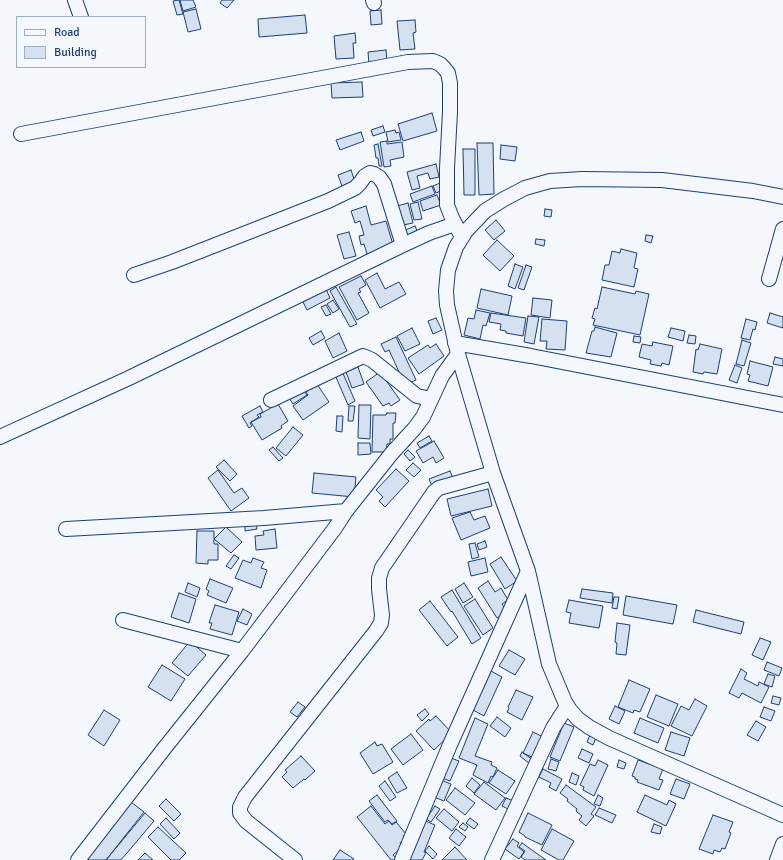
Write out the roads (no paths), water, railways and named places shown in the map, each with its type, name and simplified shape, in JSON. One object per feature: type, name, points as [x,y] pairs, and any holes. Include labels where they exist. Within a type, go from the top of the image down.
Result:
[{"type":"street","points":[[75,0],[81,16]]},
{"type":"street","points":[[20,134],[408,62],[433,61],[440,64],[448,73],[450,83],[447,191],[449,213],[462,237]]},
{"type":"street","points":[[134,275],[172,262],[328,201],[355,188],[365,176],[370,173],[379,177],[384,184],[403,244]]},
{"type":"street","points":[[783,197],[753,191],[662,180],[582,179],[550,182],[525,188],[485,211],[466,230],[456,247],[448,270],[446,291],[447,305],[457,348],[493,473],[528,571],[549,664],[567,706],[578,719],[609,738],[783,815]]},
{"type":"street","points":[[0,437],[136,375],[403,244],[455,224]]},
{"type":"street","points":[[770,279],[783,229]]},
{"type":"street","points":[[78,860],[242,650],[335,528],[346,511],[423,417],[457,348]]},
{"type":"street","points":[[457,348],[532,356],[783,405]]},
{"type":"street","points":[[271,400],[363,356],[372,360],[417,396],[431,399]]},
{"type":"street","points":[[295,860],[246,821],[240,813],[240,807],[245,797],[376,632],[381,623],[382,615],[379,578],[382,568],[434,492],[439,488],[493,473]]},
{"type":"street","points":[[66,529],[248,519],[346,511]]},
{"type":"street","points":[[402,860],[449,747],[528,571]]},
{"type":"street","points":[[123,620],[242,650]]},
{"type":"street","points":[[492,860],[553,728],[567,706]]},
{"type":"street","points":[[777,860],[783,844]]}]
